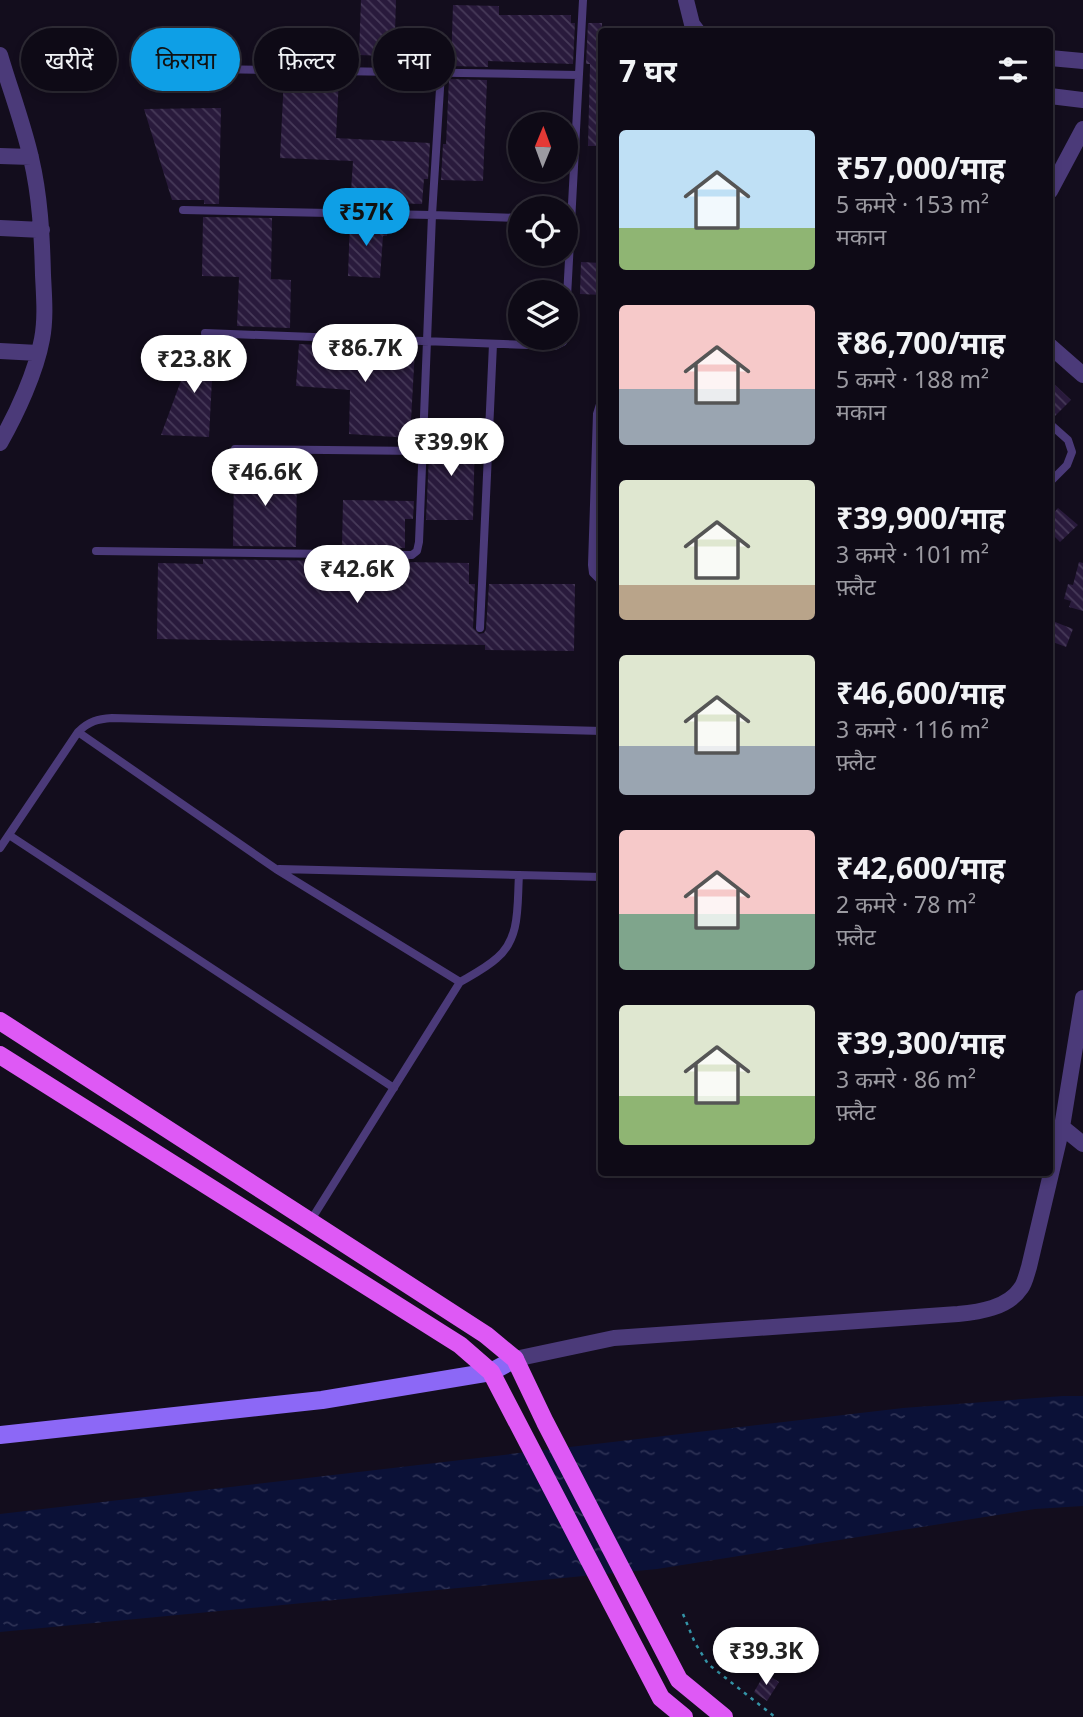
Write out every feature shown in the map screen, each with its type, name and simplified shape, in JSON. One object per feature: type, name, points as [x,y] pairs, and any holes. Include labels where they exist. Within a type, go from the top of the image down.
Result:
[{"type":"main road","points":[[0,1021],[311,1220],[486,1335],[515,1359],[679,1681],[724,1717]]},
{"type":"main road","points":[[0,1055],[460,1345],[491,1372],[661,1698],[684,1717]]},
{"type":"street","points":[[686,0],[695,28]]},
{"type":"street","points":[[0,55],[31,157],[42,230],[44,314],[38,353],[5,424],[0,443]]},
{"type":"street","points":[[1053,58],[1083,61]]},
{"type":"street","points":[[1053,96],[1083,100]]},
{"type":"street","points":[[1053,185],[1083,129]]},
{"type":"street","points":[[0,156],[31,157]]},
{"type":"street","points":[[0,228],[42,230]]},
{"type":"street","points":[[1053,348],[1083,375]]},
{"type":"street","points":[[0,351],[38,353]]},
{"type":"street","points":[[1053,1153],[1083,998]]},
{"type":"street","points":[[1059,1125],[1083,1144]]},
{"type":"street","points":[[0,1435],[322,1400],[491,1372],[515,1359],[614,1338],[981,1312],[1006,1302],[1021,1289],[1029,1267],[1048,1176]]},
{"type":"lane","points":[[571,196],[583,0]]},
{"type":"lane","points":[[240,70],[373,72]]},
{"type":"lane","points":[[455,73],[579,75]]},
{"type":"lane","points":[[96,551],[412,555],[417,551],[440,91]]},
{"type":"lane","points":[[183,210],[508,218]]},
{"type":"lane","points":[[205,333],[508,345]]},
{"type":"lane","points":[[480,628],[492,344]]},
{"type":"lane","points":[[598,411],[592,565],[593,573],[598,578]]},
{"type":"lane","points":[[1053,427],[1068,440],[1072,452],[1067,465],[1053,479]]},
{"type":"lane","points":[[236,449],[423,451]]},
{"type":"lane","points":[[0,848],[78,732],[87,723],[112,718],[598,731]]},
{"type":"lane","points":[[78,732],[276,869],[460,982]]},
{"type":"lane","points":[[9,835],[394,1088]]},
{"type":"lane","points":[[276,869],[598,877]]},
{"type":"lane","points":[[311,1220],[460,982],[497,959],[509,945],[514,932],[519,875]]},
{"type":"path","points":[[683,1614],[695,1643],[708,1664],[775,1717]]},
{"type":"water","points":[[1083,1396],[1083,1506],[1035,1509],[657,1569],[0,1632],[0,1514],[903,1408]]},
{"type":"building","points":[[361,0],[396,0],[395,28],[373,28],[373,56],[359,55]]},
{"type":"building","points":[[453,5],[499,6],[499,15],[571,15],[571,23],[575,23],[573,64],[488,61],[488,67],[455,66],[455,28],[452,28]]},
{"type":"building","points":[[588,23],[602,23],[602,28],[598,28],[598,146],[588,146],[590,64],[586,64]]},
{"type":"building","points":[[455,79],[487,80],[483,181],[441,180],[443,144],[446,144],[448,91],[455,91]]},
{"type":"building","points":[[283,91],[338,91],[336,138],[430,143],[428,179],[424,179],[422,204],[389,203],[389,208],[350,207],[353,161],[280,158]]},
{"type":"building","points":[[221,108],[219,204],[204,204],[204,200],[172,200],[144,109]]},
{"type":"building","points":[[203,217],[272,218],[271,279],[291,280],[290,328],[237,326],[239,277],[202,276]]},
{"type":"building","points":[[350,220],[388,221],[387,236],[383,236],[380,278],[348,276]]},
{"type":"building","points":[[581,262],[598,263],[598,295],[580,294]]},
{"type":"building","points":[[196,340],[214,340],[209,437],[161,435]]},
{"type":"building","points":[[299,344],[415,349],[410,438],[349,434],[350,390],[296,386]]},
{"type":"building","points":[[1053,383],[1071,400],[1053,418]]},
{"type":"building","points":[[430,434],[475,435],[473,520],[426,520]]},
{"type":"building","points":[[234,468],[297,469],[296,547],[233,546]]},
{"type":"building","points":[[343,500],[414,501],[413,519],[405,519],[405,548],[342,548]]},
{"type":"building","points":[[1058,508],[1078,525],[1060,542],[1053,535],[1053,514]]},
{"type":"building","points":[[203,559],[469,563],[469,584],[475,584],[473,628],[479,634],[486,629],[489,584],[575,584],[574,651],[485,650],[485,645],[157,639],[158,563],[203,564]]},
{"type":"building","points":[[1079,562],[1083,563],[1083,611],[1069,607],[1071,601],[1064,599],[1068,584],[1073,585]]},
{"type":"building","points":[[1053,621],[1073,629],[1066,647],[1053,642]]},
{"type":"building","points":[[765,1673],[779,1682],[767,1701],[754,1692]]}]
